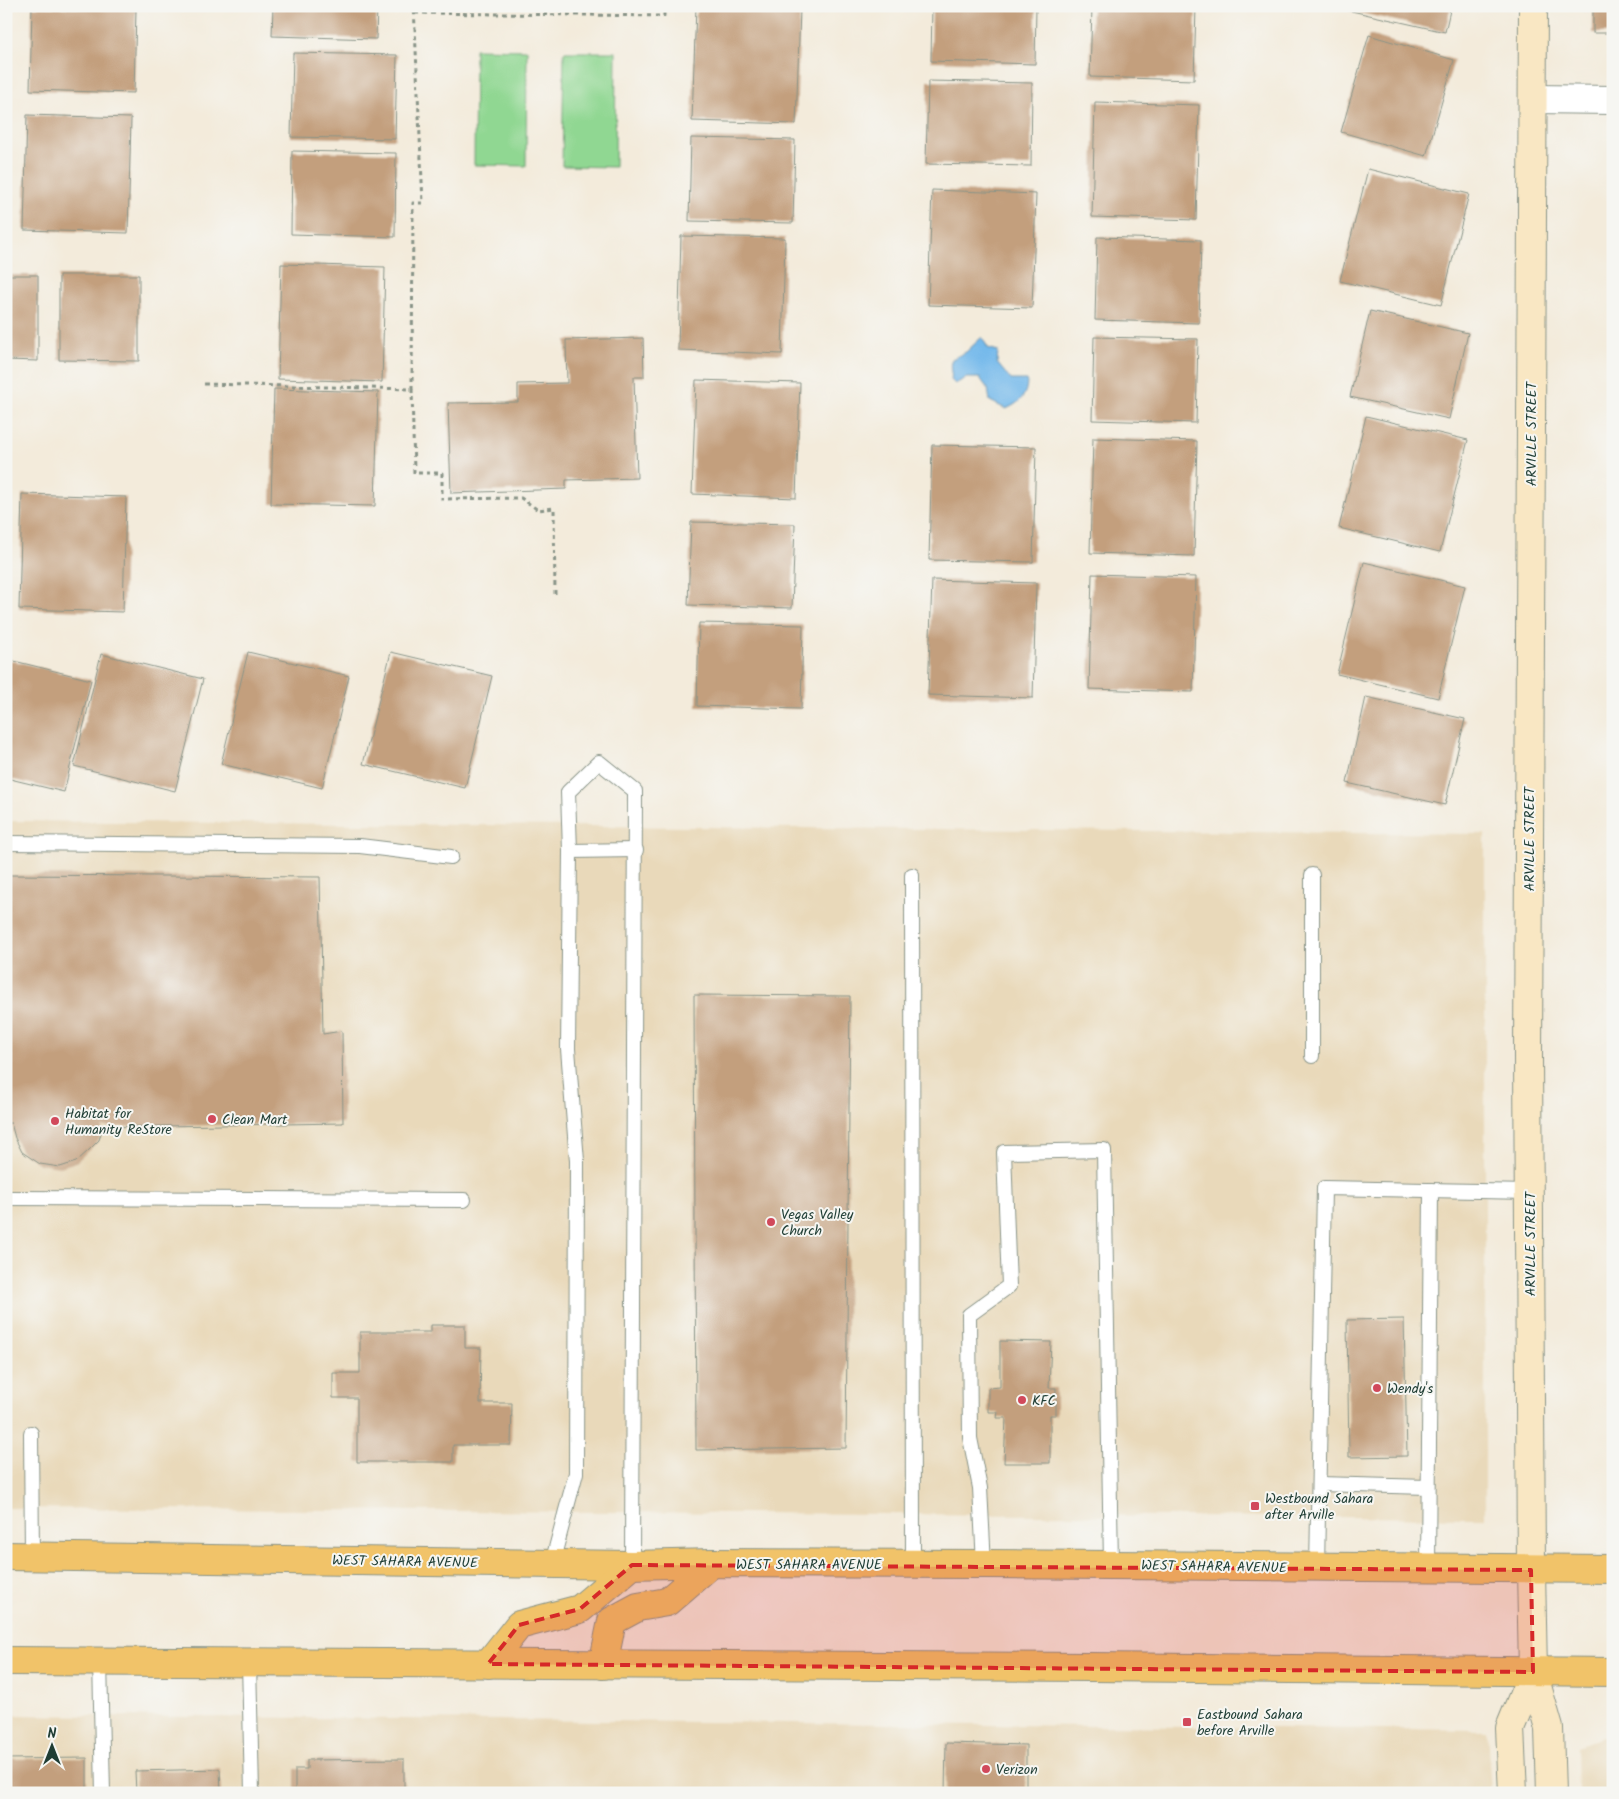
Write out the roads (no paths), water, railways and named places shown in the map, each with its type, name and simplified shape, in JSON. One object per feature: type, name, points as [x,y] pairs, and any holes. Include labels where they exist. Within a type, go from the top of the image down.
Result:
[{"type":"main road","name":"WEST SAHARA AVENUE","points":[[19,1556],[632,1565],[712,1563],[984,1564],[1531,1570],[1613,1569]]},
{"type":"main road","points":[[603,1664],[612,1621],[638,1607],[667,1602],[712,1563]]},
{"type":"main road","points":[[488,1664],[519,1624],[580,1609],[632,1565]]},
{"type":"main road","points":[[6,1660],[1613,1672]]},
{"type":"street","name":"ARVILLE STREET","points":[[1533,6],[1528,1046],[1531,1570],[1534,1672],[1549,1728],[1551,1793]]},
{"type":"street","points":[[1533,99],[1613,100]]},
{"type":"street","name":"ARVILLE STREET","points":[[1513,1793],[1510,1728],[1534,1672]]},
{"type":"lane","points":[[552,1563],[576,1473],[577,1161],[568,1048],[570,851],[568,792],[599,762],[635,792],[632,1565]]},
{"type":"lane","points":[[6,843],[360,846],[451,857]]},
{"type":"lane","points":[[570,851],[636,850]]},
{"type":"lane","points":[[912,875],[913,1564]]},
{"type":"lane","points":[[1312,875],[1312,1056]]},
{"type":"lane","points":[[984,1564],[980,1488],[970,1438],[969,1315],[1009,1286],[1004,1152],[1104,1150],[1111,1565]]},
{"type":"lane","points":[[1317,1568],[1324,1188],[1530,1192]]},
{"type":"lane","points":[[1428,1568],[1431,1190]]},
{"type":"lane","points":[[6,1198],[464,1200]]},
{"type":"lane","points":[[19,1556],[31,1433]]},
{"type":"lane","points":[[1319,1484],[1428,1487]]},
{"type":"lane","points":[[100,1661],[103,1793]]},
{"type":"lane","points":[[249,1662],[252,1793]]},
{"type":"water","points":[[982,337],[988,348],[998,351],[997,363],[1011,380],[1027,380],[1026,390],[1022,398],[1006,409],[990,401],[988,389],[980,378],[966,378],[955,384],[951,380],[950,365],[952,359],[966,352]]},
{"type":"place","name":"Clean Mart","points":[[212,1119]]},
{"type":"place","name":"Habitat for Humanity ReStore","points":[[55,1121]]},
{"type":"place","name":"Vegas Valley Church","points":[[771,1222]]},
{"type":"place","name":"Wendy's","points":[[1377,1388]]},
{"type":"place","name":"KFC","points":[[1022,1400]]},
{"type":"place","name":"Westbound Sahara after Arville","points":[[1255,1506]]},
{"type":"place","name":"Eastbound Sahara before Arville","points":[[1187,1722]]},
{"type":"place","name":"Verizon","points":[[986,1769]]}]
